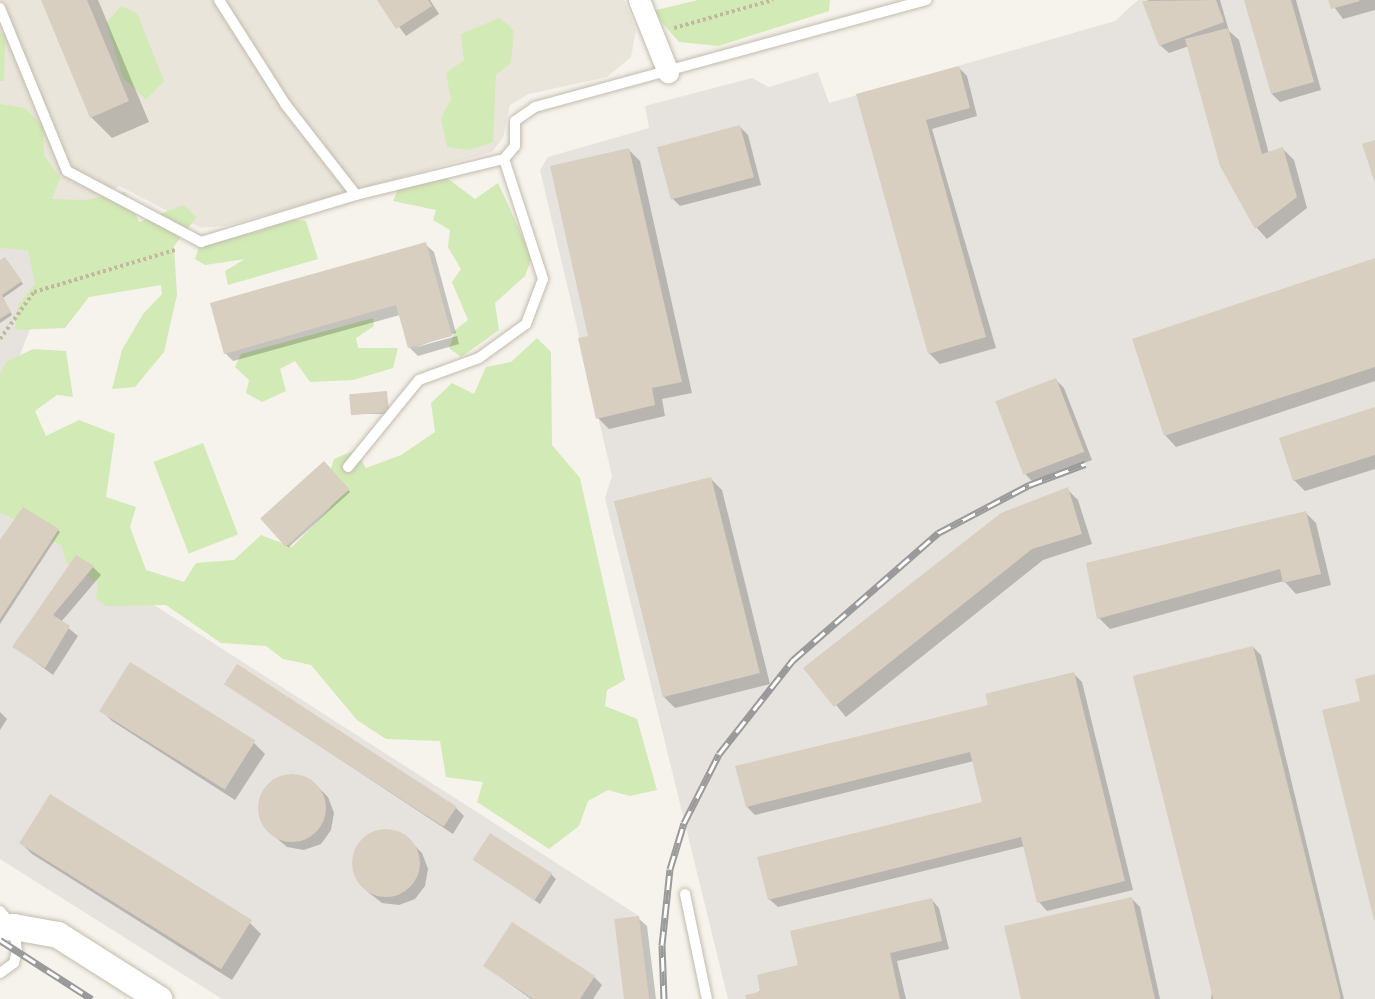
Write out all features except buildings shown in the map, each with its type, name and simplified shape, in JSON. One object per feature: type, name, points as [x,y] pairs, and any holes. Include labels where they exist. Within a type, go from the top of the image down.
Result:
[{"type":"street","points":[[639,0],[668,72]]},
{"type":"street","points":[[5,922],[58,935],[159,999]]},
{"type":"lane","points":[[219,0],[286,105],[356,195]]},
{"type":"lane","points":[[0,8],[67,171],[201,242],[356,195],[504,159],[515,146],[515,121],[535,107],[927,0]]},
{"type":"lane","points":[[348,467],[419,380],[479,358],[526,324],[543,279],[504,159]]},
{"type":"lane","points":[[685,894],[707,999]]},
{"type":"lane","points":[[0,973],[14,963],[17,951],[5,922]]},
{"type":"path","points":[[653,34],[773,0]]},
{"type":"path","points":[[0,339],[34,292],[201,242]]},
{"type":"shaded area","points":[[0,0],[624,0],[636,30],[631,57],[607,77],[529,94],[510,105],[503,138],[492,152],[225,226],[201,228],[119,186],[30,238],[0,229]]},
{"type":"shaded area","points":[[1138,0],[1375,0],[1375,999],[728,999],[605,498],[612,476],[540,170],[548,157],[649,128],[645,106],[752,78],[769,87],[818,72],[829,103],[1115,21]]},
{"type":"shaded area","points":[[0,229],[30,238],[44,293],[0,406]]},
{"type":"shaded area","points":[[0,450],[76,555],[639,916],[649,999],[222,999],[0,859]]},
{"type":"green space","points":[[698,0],[830,0],[829,11],[718,46],[679,42],[652,11]]},
{"type":"green space","points":[[121,6],[137,13],[164,81],[146,100],[123,78],[106,23]]},
{"type":"green space","points":[[499,18],[514,30],[511,63],[496,75],[493,142],[469,150],[447,147],[441,118],[451,99],[446,73],[464,60],[461,34]]},
{"type":"green space","points":[[0,32],[5,37],[4,81],[0,81]]},
{"type":"green space","points":[[0,104],[25,108],[43,127],[44,155],[60,178],[52,199],[86,200],[125,192],[139,222],[183,205],[197,217],[174,246],[177,295],[164,352],[135,387],[112,389],[122,350],[143,314],[162,294],[161,285],[89,297],[65,328],[15,330],[18,305],[35,284],[28,250],[0,248]]},
{"type":"green space","points":[[447,178],[475,199],[498,183],[532,257],[525,276],[495,303],[499,330],[461,357],[449,348],[455,330],[468,320],[452,282],[461,269],[448,247],[450,230],[433,220],[436,210],[393,201],[398,189]]},
{"type":"green space","points":[[271,218],[306,221],[318,259],[228,285],[225,271],[245,259],[205,265],[195,259],[199,247],[262,230]]},
{"type":"green space","points":[[373,318],[374,326],[356,338],[358,348],[398,348],[393,368],[353,380],[310,382],[295,361],[280,369],[286,391],[262,402],[246,393],[249,380],[235,367],[241,354]]},
{"type":"green space","points":[[537,338],[551,352],[552,445],[580,478],[625,680],[607,690],[605,706],[637,719],[657,790],[630,796],[608,790],[588,801],[579,826],[549,849],[477,802],[483,782],[446,777],[440,741],[386,739],[357,720],[311,665],[283,659],[266,646],[221,643],[166,605],[107,606],[96,599],[98,582],[66,563],[62,546],[0,512],[0,375],[6,362],[33,349],[66,351],[73,397],[57,395],[35,411],[46,436],[79,420],[115,434],[106,497],[136,507],[130,527],[146,570],[184,582],[196,563],[234,560],[261,535],[292,547],[331,507],[327,481],[334,459],[355,450],[366,468],[401,455],[435,432],[431,403],[452,383],[474,394],[486,367],[511,362]]},
{"type":"green space","points":[[203,443],[238,534],[189,553],[154,462]]},
{"type":"railway","points":[[664,999],[662,945],[670,869],[684,823],[719,754],[793,660],[938,533],[1029,485],[1085,464]]},
{"type":"railway","points":[[0,940],[92,999]]}]
